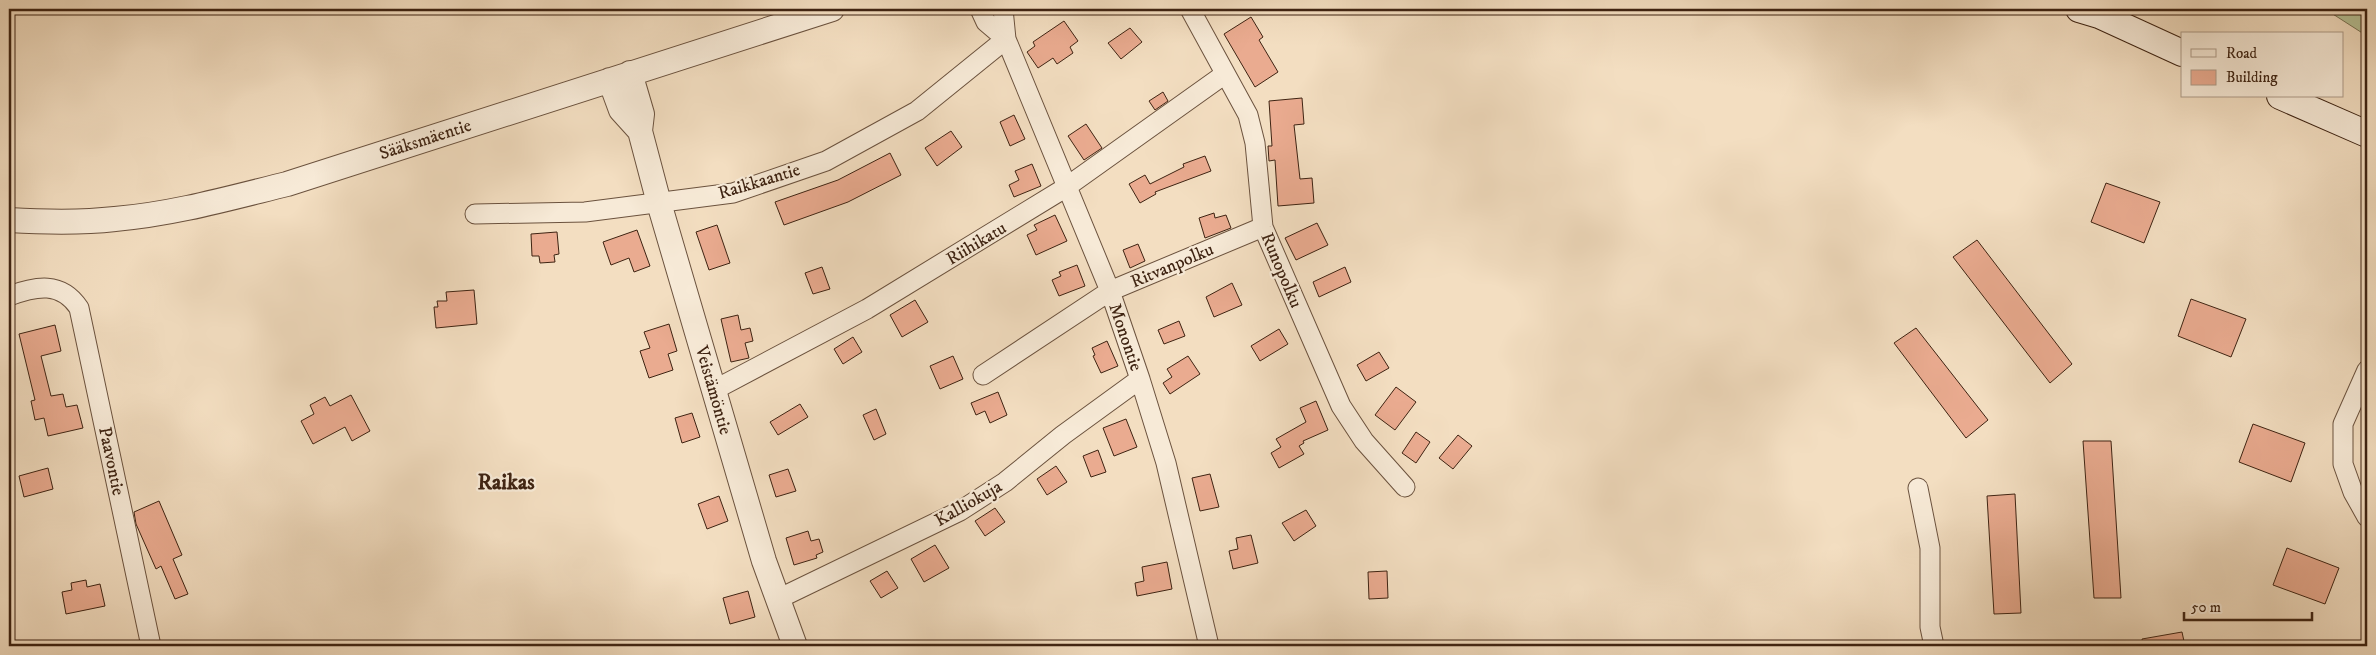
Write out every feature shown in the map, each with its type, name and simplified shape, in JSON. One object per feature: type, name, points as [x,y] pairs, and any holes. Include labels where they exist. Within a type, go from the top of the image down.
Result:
[{"type":"main road","points":[[2089,11],[2181,53]]},
{"type":"main road","points":[[2285,98],[2367,134]]},
{"type":"street","name":"Sääksmäentie","points":[[9,220],[55,222],[116,219],[202,205],[287,184],[832,9]]},
{"type":"street","name":"Monontie","points":[[980,9],[986,22],[1006,39]]},
{"type":"street","name":"Monontie","points":[[1003,9],[1006,39],[1110,291],[1140,379],[1166,463],[1209,646]]},
{"type":"street","name":"Runopolku","points":[[1190,9],[1248,114],[1255,143],[1263,227],[1341,406],[1364,441],[1405,487]]},
{"type":"street","name":"Raikkaantie","points":[[475,214],[585,212],[733,193],[826,161],[917,111],[1006,39]]},
{"type":"street","name":"Riihikatu","points":[[714,390],[867,309],[1066,188],[1225,74]]},
{"type":"street","name":"Veistämöntie","points":[[620,76],[642,114],[640,131],[659,203],[761,552],[795,646]]},
{"type":"street","name":"Ritvanpolku","points":[[983,375],[1110,291],[1263,227]]},
{"type":"street","name":"Paavontie","points":[[12,295],[34,289],[53,288],[72,297],[79,308],[151,646]]},
{"type":"street","points":[[2367,370],[2343,424],[2343,464],[2353,492],[2367,517]]},
{"type":"street","name":"Kalliokuja","points":[[778,599],[960,511],[1005,482],[1063,435],[1140,379]]},
{"type":"street","points":[[1918,488],[1930,548],[1930,627],[1934,646]]},
{"type":"green space","points":[[2325,9],[2367,9],[2367,36]]},
{"type":"building","points":[[1251,17],[1263,37],[1259,40],[1278,72],[1255,87],[1224,34]]},
{"type":"building","points":[[1064,21],[1078,41],[1070,47],[1073,53],[1057,64],[1053,58],[1038,68],[1027,52],[1035,46],[1033,42]]},
{"type":"building","points":[[1130,28],[1142,42],[1121,59],[1108,43]]},
{"type":"building","points":[[1163,92],[1168,101],[1155,110],[1149,101]]},
{"type":"building","points":[[1302,98],[1304,124],[1294,125],[1300,179],[1312,178],[1314,203],[1278,206],[1275,160],[1269,161],[1268,146],[1272,146],[1269,101]]},
{"type":"building","points":[[1014,115],[1025,139],[1010,146],[1000,122]]},
{"type":"building","points":[[1086,124],[1102,148],[1084,160],[1068,136]]},
{"type":"building","points":[[951,131],[962,147],[937,166],[925,148]]},
{"type":"building","points":[[890,153],[901,175],[848,202],[784,225],[775,202],[838,180]]},
{"type":"building","points":[[1205,156],[1211,171],[1155,192],[1156,194],[1140,203],[1129,184],[1145,175],[1150,184],[1184,167],[1183,164]]},
{"type":"building","points":[[1032,164],[1041,186],[1014,197],[1009,185],[1019,180],[1015,171]]},
{"type":"building","points":[[2106,183],[2160,202],[2144,243],[2091,222]]},
{"type":"building","points":[[1214,213],[1215,218],[1226,215],[1231,228],[1205,238],[1199,218]]},
{"type":"building","points":[[1055,215],[1067,241],[1036,255],[1027,235],[1037,230],[1034,225]]},
{"type":"building","points":[[1317,223],[1328,245],[1296,260],[1285,238]]},
{"type":"building","points":[[717,225],[730,263],[709,270],[696,232]]},
{"type":"building","points":[[637,230],[650,266],[634,272],[629,258],[611,265],[603,242]]},
{"type":"building","points":[[557,232],[559,254],[554,255],[555,262],[540,263],[539,256],[532,256],[531,234]]},
{"type":"building","points":[[1977,240],[2072,364],[2050,383],[1953,257]]},
{"type":"building","points":[[1138,244],[1145,261],[1130,268],[1123,250]]},
{"type":"building","points":[[1077,265],[1085,286],[1059,296],[1052,280],[1061,276],[1059,272]]},
{"type":"building","points":[[822,267],[830,289],[813,294],[805,273]]},
{"type":"building","points":[[1345,267],[1351,282],[1319,297],[1313,282]]},
{"type":"building","points":[[1232,283],[1242,305],[1214,317],[1206,297]]},
{"type":"building","points":[[474,290],[477,324],[436,328],[434,307],[438,307],[437,301],[447,301],[446,292]]},
{"type":"building","points":[[2191,299],[2246,319],[2231,357],[2178,336]]},
{"type":"building","points":[[915,300],[928,322],[902,337],[890,315]]},
{"type":"building","points":[[738,315],[741,330],[750,328],[753,341],[745,343],[749,358],[731,362],[721,319]]},
{"type":"building","points":[[1179,321],[1185,336],[1164,344],[1158,330]]},
{"type":"building","points":[[669,324],[677,351],[668,354],[673,370],[649,378],[640,351],[650,348],[644,332]]},
{"type":"building","points":[[55,325],[61,351],[41,356],[51,396],[63,394],[66,407],[77,405],[83,428],[48,436],[44,418],[35,420],[31,401],[35,400],[19,334]]},
{"type":"building","points":[[1916,328],[1988,420],[1966,438],[1894,343]]},
{"type":"building","points":[[1279,329],[1288,344],[1260,361],[1251,346]]},
{"type":"building","points":[[853,337],[862,352],[843,364],[834,349]]},
{"type":"building","points":[[1107,341],[1118,366],[1101,373],[1093,356],[1095,355],[1092,348]]},
{"type":"building","points":[[1379,352],[1389,368],[1366,381],[1357,365]]},
{"type":"building","points":[[953,356],[963,379],[940,389],[930,366]]},
{"type":"building","points":[[1188,356],[1200,374],[1170,394],[1163,383],[1172,377],[1167,369]]},
{"type":"building","points":[[1396,387],[1416,402],[1395,430],[1375,415]]},
{"type":"building","points":[[998,392],[1007,415],[990,423],[985,411],[976,415],[971,403]]},
{"type":"building","points":[[351,395],[370,431],[352,441],[345,427],[313,444],[301,421],[314,414],[310,405],[325,397],[330,406]]},
{"type":"building","points":[[1316,401],[1328,430],[1303,441],[1304,443],[1299,446],[1304,454],[1279,468],[1271,453],[1281,447],[1276,439],[1306,422],[1300,408]]},
{"type":"building","points":[[800,404],[808,417],[778,435],[770,422]]},
{"type":"building","points":[[876,409],[886,434],[874,440],[863,415]]},
{"type":"building","points":[[692,413],[700,437],[682,443],[675,418]]},
{"type":"building","points":[[1126,419],[1137,447],[1114,456],[1103,428]]},
{"type":"building","points":[[2253,424],[2305,443],[2291,482],[2239,462]]},
{"type":"building","points":[[1416,432],[1430,442],[1416,463],[1402,453]]},
{"type":"building","points":[[1458,435],[1472,446],[1453,469],[1439,458]]},
{"type":"building","points":[[2083,441],[2111,441],[2121,598],[2094,598]]},
{"type":"building","points":[[1098,450],[1106,472],[1091,477],[1083,456]]},
{"type":"building","points":[[1056,466],[1067,482],[1047,495],[1037,479]]},
{"type":"building","points":[[48,468],[53,489],[24,497],[19,476]]},
{"type":"building","points":[[788,469],[796,491],[776,497],[769,475]]},
{"type":"building","points":[[1210,474],[1219,507],[1200,511],[1192,478]]},
{"type":"building","points":[[2015,494],[2021,613],[1994,614],[1987,496]]},
{"type":"building","points":[[719,496],[728,521],[707,529],[698,504]]},
{"type":"building","points":[[159,501],[182,555],[173,559],[188,594],[175,599],[161,566],[156,569],[136,524],[134,512]]},
{"type":"building","points":[[995,508],[1005,522],[985,536],[975,521]]},
{"type":"building","points":[[1306,510],[1316,526],[1294,541],[1282,523]]},
{"type":"building","points":[[808,531],[811,541],[819,539],[823,552],[816,555],[817,558],[794,565],[786,538]]},
{"type":"building","points":[[1251,535],[1258,563],[1233,569],[1229,551],[1238,549],[1236,538]]},
{"type":"building","points":[[935,545],[949,568],[924,582],[911,559]]},
{"type":"building","points":[[2287,548],[2339,568],[2325,604],[2273,585]]},
{"type":"building","points":[[1167,562],[1172,589],[1137,596],[1135,583],[1144,581],[1142,567]]},
{"type":"building","points":[[887,571],[898,588],[881,598],[870,581]]},
{"type":"building","points":[[1387,571],[1388,598],[1369,599],[1368,572]]},
{"type":"building","points":[[86,580],[87,587],[100,584],[105,606],[66,614],[62,592],[72,590],[71,583]]},
{"type":"building","points":[[748,591],[755,617],[730,624],[723,598]]},
{"type":"building","points":[[2182,632],[2185,646],[2143,646],[2142,639]]},
{"type":"district","name":"Raikas","points":[[506,481]]}]
